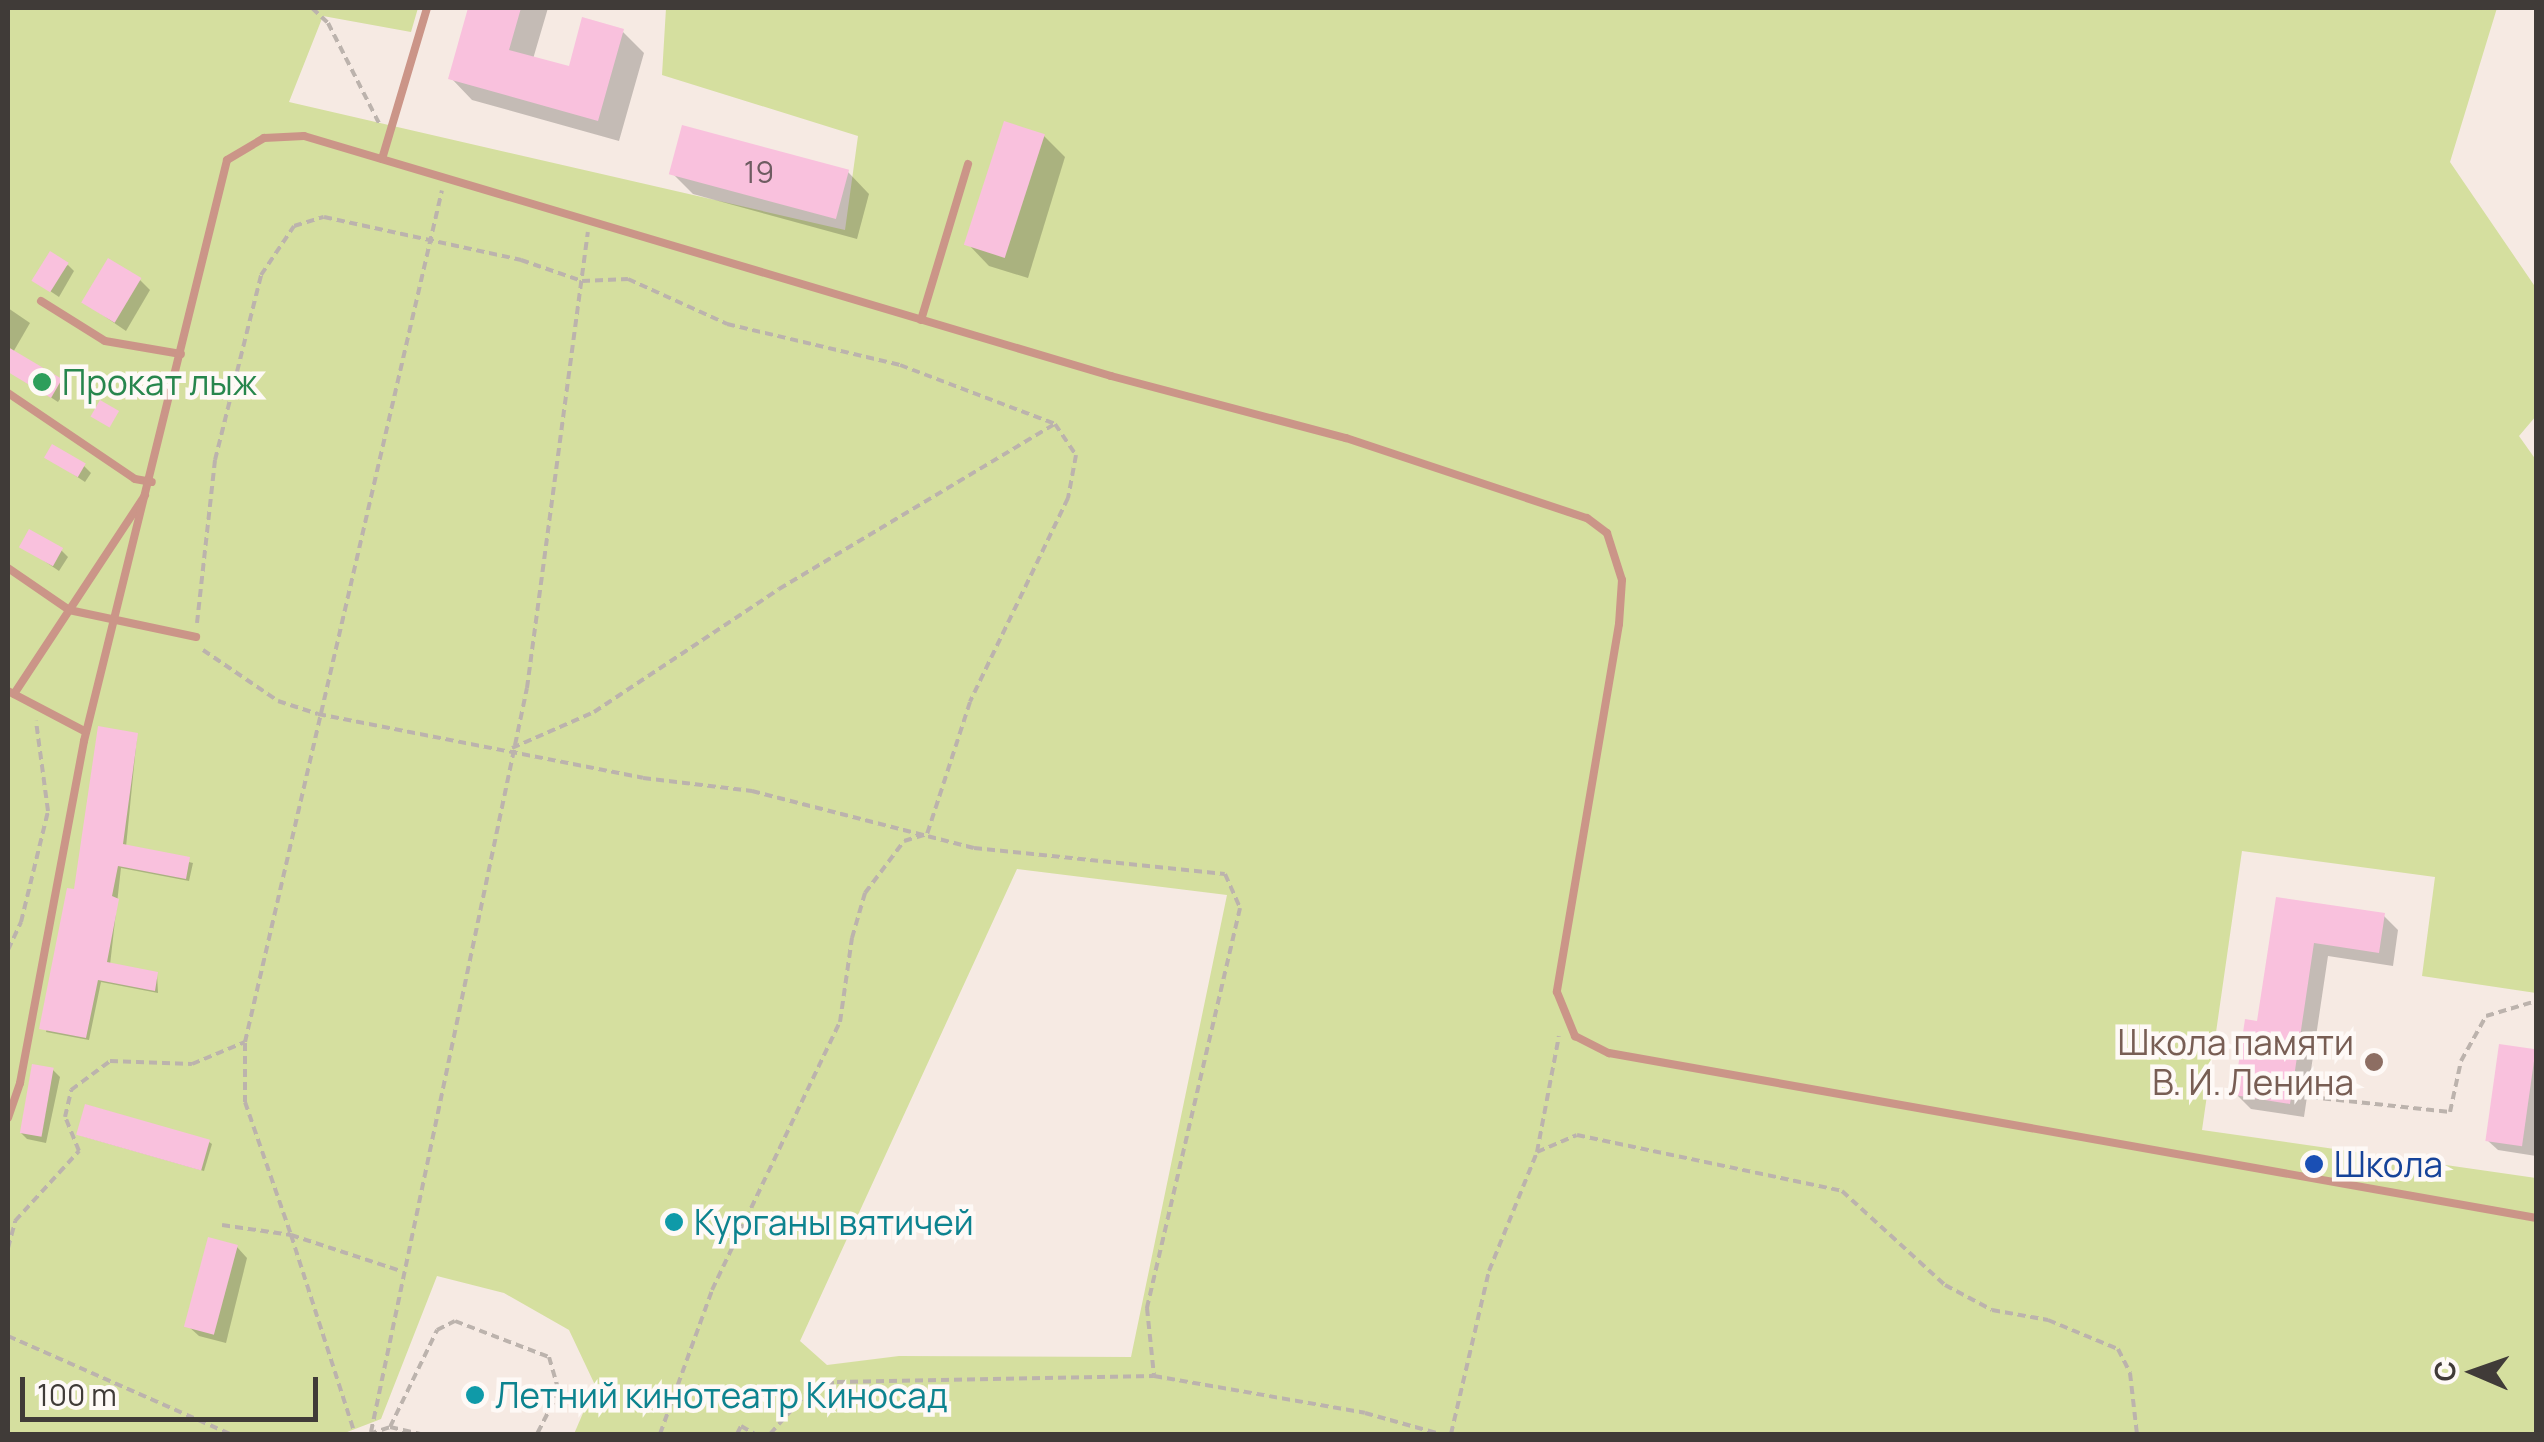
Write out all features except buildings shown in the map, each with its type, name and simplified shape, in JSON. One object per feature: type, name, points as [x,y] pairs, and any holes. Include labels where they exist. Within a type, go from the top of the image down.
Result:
[{"type":"lane","points":[[382,159],[427,8]]},
{"type":"lane","points":[[8,1118],[20,1083],[86,732],[151,484],[227,160],[264,138],[304,136],[921,320],[1346,438],[1587,518],[1607,533],[1622,580],[1620,624],[1558,992],[1562,1016],[1575,1036],[1609,1053],[2536,1218]]},
{"type":"lane","points":[[921,320],[968,164]]},
{"type":"lane","points":[[41,301],[105,341],[181,354]]},
{"type":"lane","points":[[8,394],[135,479],[151,484]]},
{"type":"lane","points":[[86,732],[11,692],[151,484]]},
{"type":"lane","points":[[8,568],[69,610],[196,637]]},
{"type":"path","points":[[312,8],[328,24],[388,141]]},
{"type":"path","points":[[354,1434],[245,1102],[244,1042],[266,970],[318,714],[445,178]]},
{"type":"path","points":[[927,834],[970,702],[1068,498],[1076,455],[1055,424],[900,365],[728,324],[628,278],[582,281],[431,239],[324,217],[294,226],[261,274],[215,460],[196,637],[204,652],[278,701],[318,714],[510,748],[643,778],[752,791],[974,848],[1225,874],[1235,886],[1240,908],[1148,1308],[1154,1376]]},
{"type":"path","points":[[420,1434],[390,1428],[370,1433],[510,748],[526,688],[590,222]]},
{"type":"path","points":[[510,748],[594,712],[779,589],[1055,424]]},
{"type":"path","points":[[8,950],[22,922],[48,811],[34,704]]},
{"type":"path","points":[[660,1434],[712,1290],[840,1022],[852,938],[866,894],[904,841],[927,834]]},
{"type":"path","points":[[2310,1097],[2450,1112],[2462,1062],[2486,1016],[2536,1001]]},
{"type":"path","points":[[1451,1434],[1490,1271],[1536,1152],[1562,1016]]},
{"type":"path","points":[[8,1224],[79,1151],[66,1118],[71,1090],[110,1061],[192,1064],[244,1042]]},
{"type":"path","points":[[1536,1152],[1577,1136],[1842,1191],[1945,1284],[1992,1310],[2048,1320],[2118,1349],[2130,1373],[2137,1434]]},
{"type":"path","points":[[8,1248],[15,1221]]},
{"type":"path","points":[[222,1225],[291,1236],[401,1271]]},
{"type":"path","points":[[390,1428],[437,1330],[454,1321],[549,1357],[559,1391],[537,1434]]},
{"type":"path","points":[[8,1336],[230,1434]]},
{"type":"path","points":[[770,1434],[813,1386],[837,1382],[1154,1376],[1365,1412],[1440,1434]]},
{"type":"path","points":[[736,1434],[741,1426],[756,1434]]},
{"type":"green space","points":[[8,8],[418,8],[411,32],[323,16],[289,102],[845,230],[858,136],[662,75],[666,8],[2497,8],[2450,162],[2536,288],[2536,416],[2519,436],[2536,460],[2536,993],[2422,976],[2435,877],[2242,851],[2202,1130],[2536,1178],[2536,1434],[574,1434],[595,1385],[569,1330],[504,1293],[437,1276],[381,1419],[342,1434],[8,1434]],"holes":[[[1017,869],[1227,895],[1131,1357],[899,1356],[827,1365],[800,1341]]]},
{"type":"place","name":"Прокат лыж","points":[[42,382]]},
{"type":"place","name":"Школа памяти В. И. Ленина","points":[[2374,1062]]},
{"type":"place","name":"Школа","points":[[2314,1164]]},
{"type":"place","name":"Курганы вятичей","points":[[674,1222]]},
{"type":"place","name":"Летний кинотеатр Киносад","points":[[475,1395]]}]
